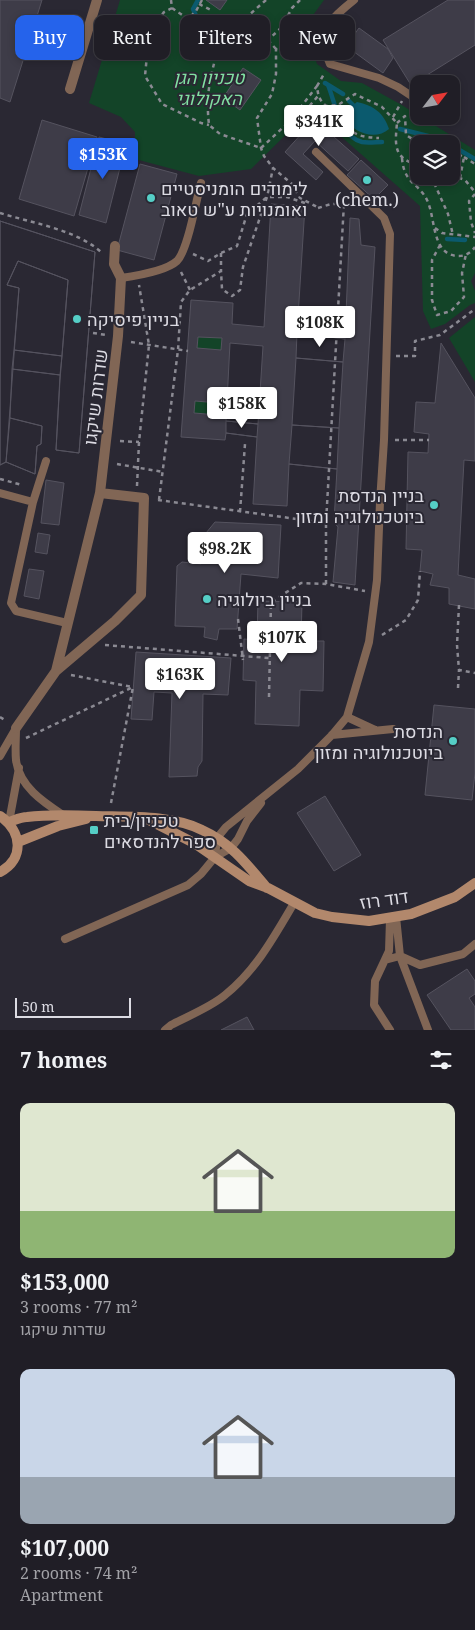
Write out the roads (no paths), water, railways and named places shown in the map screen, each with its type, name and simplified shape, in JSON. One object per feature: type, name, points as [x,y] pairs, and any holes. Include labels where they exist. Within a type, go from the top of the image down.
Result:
[{"type":"street","points":[[70,89],[97,0]]},
{"type":"street","name":"שדרות שיקגו","points":[[56,671],[100,493],[118,336],[121,278],[114,264],[115,246]]},
{"type":"street","points":[[16,728],[56,671],[115,621],[141,595],[140,498],[100,493]]},
{"type":"street","name":"דוד רוז","points":[[4,819],[63,815],[172,821],[201,829],[217,838],[238,853],[268,888]]},
{"type":"street","name":"דוד רוז","points":[[18,842],[58,826],[97,816]]},
{"type":"street","name":"דוד רוז","points":[[144,818],[194,843],[249,881],[268,888],[315,913],[332,917],[363,921],[411,914],[456,897],[475,883]]},
{"type":"street","points":[[0,872],[13,862],[18,842],[16,833],[4,819]]},
{"type":"lane","points":[[354,0],[333,17],[323,36],[325,51],[330,64],[379,78],[410,95]]},
{"type":"lane","points":[[215,857],[217,838],[226,827],[298,769],[347,717],[370,642],[376,594],[384,440],[390,234],[384,218],[316,152]]},
{"type":"lane","points":[[121,278],[162,269],[176,262],[184,250],[201,183]]},
{"type":"lane","points":[[46,461],[33,502],[11,603],[16,611],[68,623]]},
{"type":"lane","points":[[0,493],[33,502]]},
{"type":"lane","points":[[347,717],[377,730]]},
{"type":"lane","points":[[0,756],[16,728]]},
{"type":"lane","points":[[16,728],[16,761],[24,781],[43,802],[63,815]]},
{"type":"lane","points":[[332,735],[393,729]]},
{"type":"lane","points":[[4,819],[19,768]]},
{"type":"lane","points":[[65,939],[188,885],[201,874],[215,857],[231,848],[247,821],[266,795]]},
{"type":"lane","points":[[165,1030],[171,1024],[224,997],[238,984],[264,954],[294,903]]},
{"type":"lane","points":[[390,1030],[374,1005],[375,981],[390,951],[393,918]]},
{"type":"lane","points":[[393,918],[400,956],[428,1030]]},
{"type":"lane","points":[[385,960],[400,956],[420,965],[463,954],[475,944]]},
{"type":"water","points":[[357,102],[381,114],[389,129],[384,133],[371,135],[353,128],[346,118],[347,110]]},
{"type":"waterway","points":[[196,15],[193,9],[198,0]]},
{"type":"waterway","points":[[325,83],[343,94]]},
{"type":"waterway","points":[[328,85],[339,118],[348,133],[362,142],[382,142]]},
{"type":"waterway","points":[[349,101],[353,105]]},
{"type":"waterway","points":[[400,129],[424,135]]},
{"type":"waterway","points":[[460,150],[475,159]]},
{"type":"waterway","points":[[447,239],[465,240]]},
{"type":"place","name":"(chem.)","points":[[367,180]]},
{"type":"place","name":"לימודים הומניסטיים ואומנויות ע\"ש טאוב","points":[[151,198]]},
{"type":"place","name":"בניין פיסיקה","points":[[77,319]]},
{"type":"place","name":"בניין הנדסת ביוטכנולוגיה ומזון","points":[[434,505]]},
{"type":"place","name":"בניין ביולוגיה","points":[[207,599]]},
{"type":"place","name":"הנדסת ביוטכנולוגיה ומזון","points":[[453,741]]},
{"type":"place","name":"טכניון/בית ספר להנדסאים","points":[[94,830]]},
{"type":"park label","name":"טכניון הגן האקולוגי","points":[[209,87]]}]
